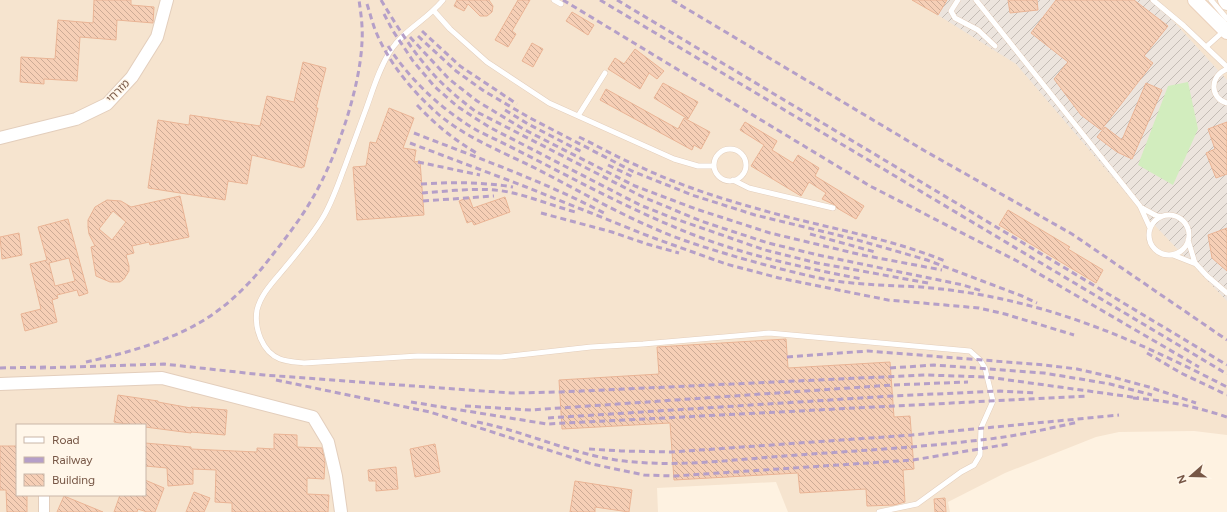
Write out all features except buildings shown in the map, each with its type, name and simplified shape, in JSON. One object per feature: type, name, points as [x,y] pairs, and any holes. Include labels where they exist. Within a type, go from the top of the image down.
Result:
[{"type":"main road","points":[[1195,0],[1226,27]]},
{"type":"main road","points":[[1224,0],[1227,3]]},
{"type":"street","name":"מזרחי","points":[[0,138],[76,119],[107,104],[132,77],[157,37],[167,0]]},
{"type":"street","points":[[0,384],[162,378],[313,417],[328,442],[336,476],[341,512]]},
{"type":"street","points":[[44,496],[44,512]]},
{"type":"lane","points":[[443,0],[434,11],[406,33],[391,50],[374,87],[327,212],[308,239],[262,297],[257,311],[258,330],[262,341],[269,352],[284,360],[304,363],[418,356],[501,357],[591,347],[769,333],[970,352],[980,360],[985,368],[993,401],[982,428],[980,455],[974,465],[961,472],[917,504],[879,512]]},
{"type":"lane","points":[[554,0],[561,4]]},
{"type":"lane","points":[[958,0],[951,11],[955,18],[978,30],[995,46]]},
{"type":"lane","points":[[976,0],[1140,206],[1150,228]]},
{"type":"lane","points":[[1153,0],[1206,47],[1227,68],[1217,76],[1214,87],[1219,98],[1227,103]]},
{"type":"lane","points":[[1206,47],[1226,27],[1211,0]]},
{"type":"lane","points":[[434,11],[450,29],[487,62],[549,103],[674,159],[698,166],[714,166]]},
{"type":"lane","points":[[578,116],[605,73]]},
{"type":"lane","points":[[733,180],[741,176],[744,171],[745,161],[740,153],[730,149],[721,152],[717,156],[714,166],[715,171],[722,179],[733,180],[749,188],[833,208]]},
{"type":"lane","points":[[1140,206],[1154,215],[1161,217],[1173,216],[1178,218],[1186,227],[1188,239],[1196,264],[1212,282],[1227,293]]},
{"type":"lane","points":[[1161,217],[1150,228],[1149,234],[1152,246],[1161,254],[1173,255],[1196,264]]},
{"type":"lane","points":[[1173,255],[1183,249],[1188,239]]},
{"type":"shaded area","points":[[0,0],[1227,0],[1227,435],[1194,431],[1119,432],[1096,437],[1005,473],[948,502],[950,512],[788,512],[776,482],[657,488],[658,512],[0,512]]},
{"type":"shaded area","points":[[914,0],[1154,0],[1227,80],[1227,301],[1143,213],[1016,64]]},
{"type":"green space","points":[[1188,82],[1198,129],[1173,185],[1138,165],[1168,86]]},
{"type":"railway","points":[[86,362],[158,342],[186,330],[209,317],[229,302],[247,285],[287,237],[321,183],[338,144],[352,102],[357,81],[362,42],[359,0]]},
{"type":"railway","points":[[381,0],[420,59],[438,79],[475,111],[643,197],[701,221],[768,243],[818,255],[963,285],[982,291]]},
{"type":"railway","points":[[563,0],[870,186],[1017,261],[1199,367]]},
{"type":"railway","points":[[600,0],[1227,374]]},
{"type":"railway","points":[[617,0],[1227,365]]},
{"type":"railway","points":[[672,0],[925,151],[1072,234],[1227,340]]},
{"type":"railway","points":[[367,4],[376,32],[394,65],[410,86],[447,121],[470,136],[646,225],[686,241],[717,251],[765,265],[827,280],[948,290],[988,296],[1053,312],[1129,340],[1227,387]]},
{"type":"railway","points":[[384,14],[393,31],[413,61],[435,87],[458,107],[489,127],[640,205],[765,250],[817,263],[928,283]]},
{"type":"railway","points":[[422,31],[460,66],[517,104]]},
{"type":"railway","points":[[418,36],[456,71],[484,91],[530,118],[632,171],[692,195],[755,215],[854,239],[927,260],[1037,303]]},
{"type":"railway","points":[[410,37],[449,79],[477,101],[525,130],[635,186],[696,209],[770,233],[862,255],[942,270]]},
{"type":"railway","points":[[388,46],[417,83],[428,94],[465,123],[478,131],[612,198],[666,224],[735,249],[798,266],[862,279]]},
{"type":"railway","points":[[417,105],[446,132],[478,154]]},
{"type":"railway","points":[[505,110],[528,124],[584,153]]},
{"type":"railway","points":[[414,133],[534,180],[604,213]]},
{"type":"railway","points":[[579,137],[621,159],[680,184],[779,215],[875,238],[922,252],[945,261]]},
{"type":"railway","points":[[410,143],[521,185],[651,237],[726,264],[779,278],[888,300],[979,308],[1005,314],[1074,335]]},
{"type":"railway","points":[[418,162],[480,175]]},
{"type":"railway","points":[[608,165],[633,177]]},
{"type":"railway","points":[[421,184],[467,183],[513,187]]},
{"type":"railway","points":[[422,193],[468,190],[502,191],[529,197],[575,212]]},
{"type":"railway","points":[[423,201],[494,196]]},
{"type":"railway","points":[[541,213],[612,232],[679,253]]},
{"type":"railway","points":[[810,234],[875,252]]},
{"type":"railway","points":[[787,357],[868,351],[1045,365],[1077,369],[1112,377],[1149,387],[1196,403]]},
{"type":"railway","points":[[1147,353],[1181,373],[1227,395]]},
{"type":"railway","points":[[40,368],[164,364],[264,375],[511,393],[925,375],[987,377],[1139,398]]},
{"type":"railway","points":[[890,368],[934,365],[1044,373],[1110,384],[1152,395]]},
{"type":"railway","points":[[0,368],[46,367]]},
{"type":"railway","points":[[276,380],[430,412],[592,464],[644,475],[674,476],[913,460],[1009,444]]},
{"type":"railway","points":[[465,406],[531,410],[892,385],[968,382]]},
{"type":"railway","points":[[548,418],[892,396],[1000,391],[1037,393]]},
{"type":"railway","points":[[411,402],[547,424],[1087,396]]},
{"type":"railway","points":[[1133,398],[1181,404],[1227,417]]},
{"type":"railway","points":[[589,449],[672,452],[912,435],[1119,415]]},
{"type":"railway","points":[[477,422],[598,457],[658,463],[721,461],[956,443],[1017,435],[1079,422]]}]
